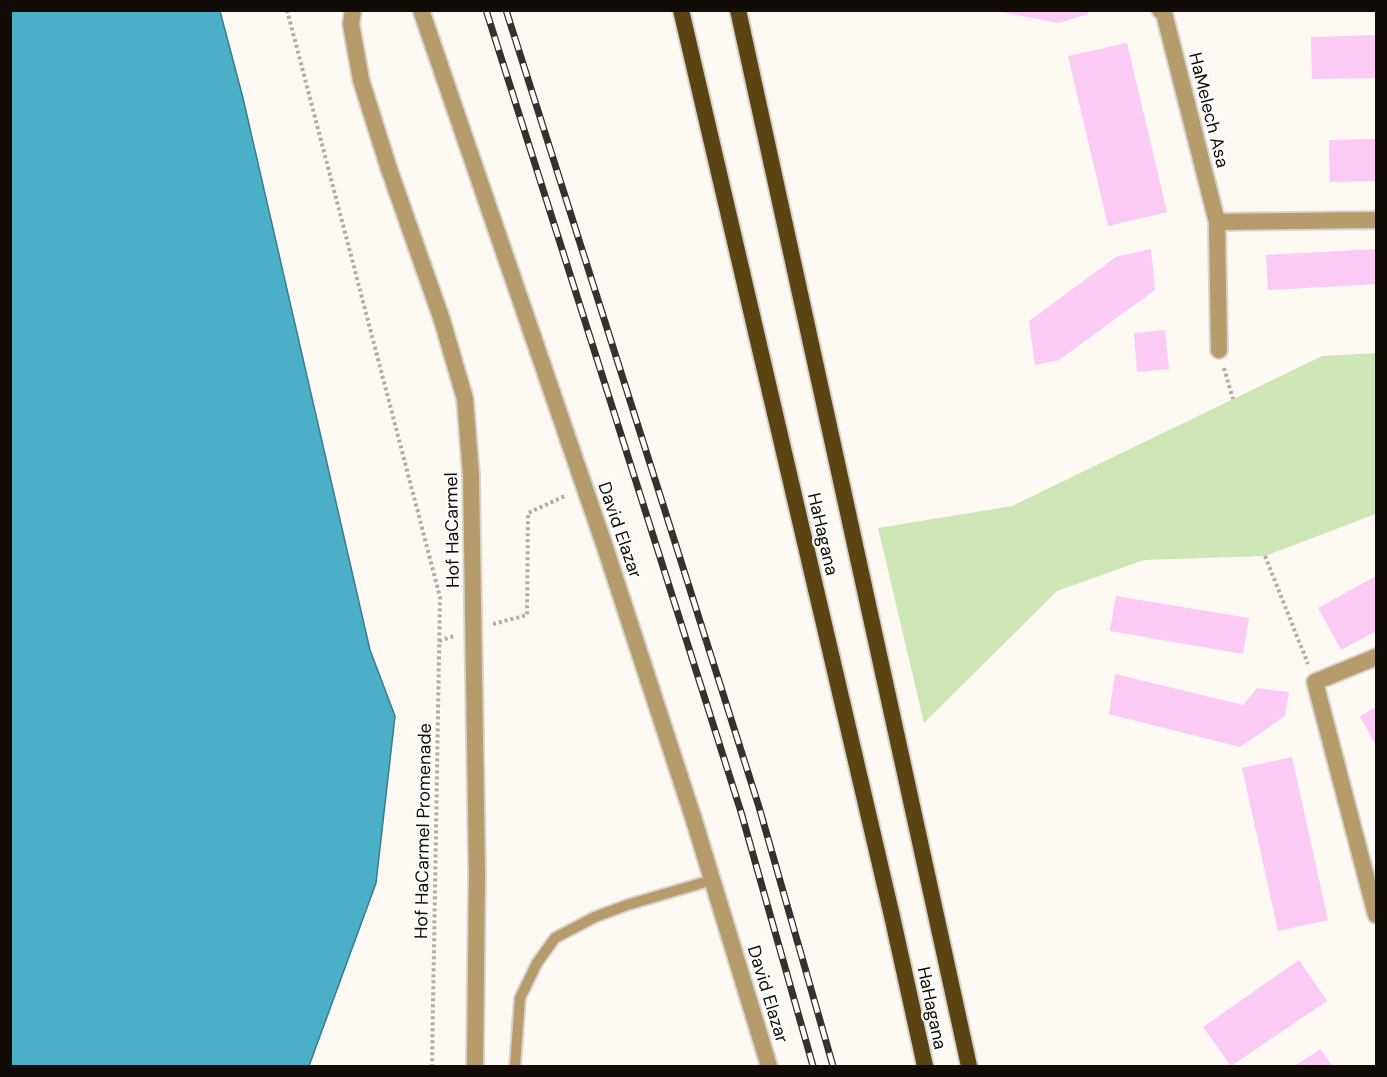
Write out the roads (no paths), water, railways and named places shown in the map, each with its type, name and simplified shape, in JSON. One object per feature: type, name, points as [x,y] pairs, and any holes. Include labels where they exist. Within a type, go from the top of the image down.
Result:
[{"type":"highway","name":"HaHagana","points":[[681,10],[925,1066]]},
{"type":"highway","name":"HaHagana","points":[[738,10],[969,1066]]},
{"type":"street","name":"Hof HaCarmel","points":[[353,10],[351,24],[362,80],[389,169],[442,320],[465,399],[471,475],[477,873],[475,1066]]},
{"type":"street","name":"David Elazar","points":[[421,10],[585,488],[712,880],[769,1066]]},
{"type":"street","name":"HaMelech Asa","points":[[1160,10],[1164,13],[1217,222],[1220,350]]},
{"type":"street","points":[[1217,222],[1377,220]]},
{"type":"street","points":[[1377,657],[1315,682],[1377,915]]},
{"type":"lane","points":[[515,1066],[520,998],[537,963],[555,938],[616,909],[712,880]]},
{"type":"water","points":[[10,11],[220,11],[243,98],[370,650],[395,716],[376,883],[309,1066],[11,1066]]},
{"type":"railway","points":[[486,10],[741,812],[813,1066]]},
{"type":"railway","points":[[506,10],[759,807],[833,1066]]}]
